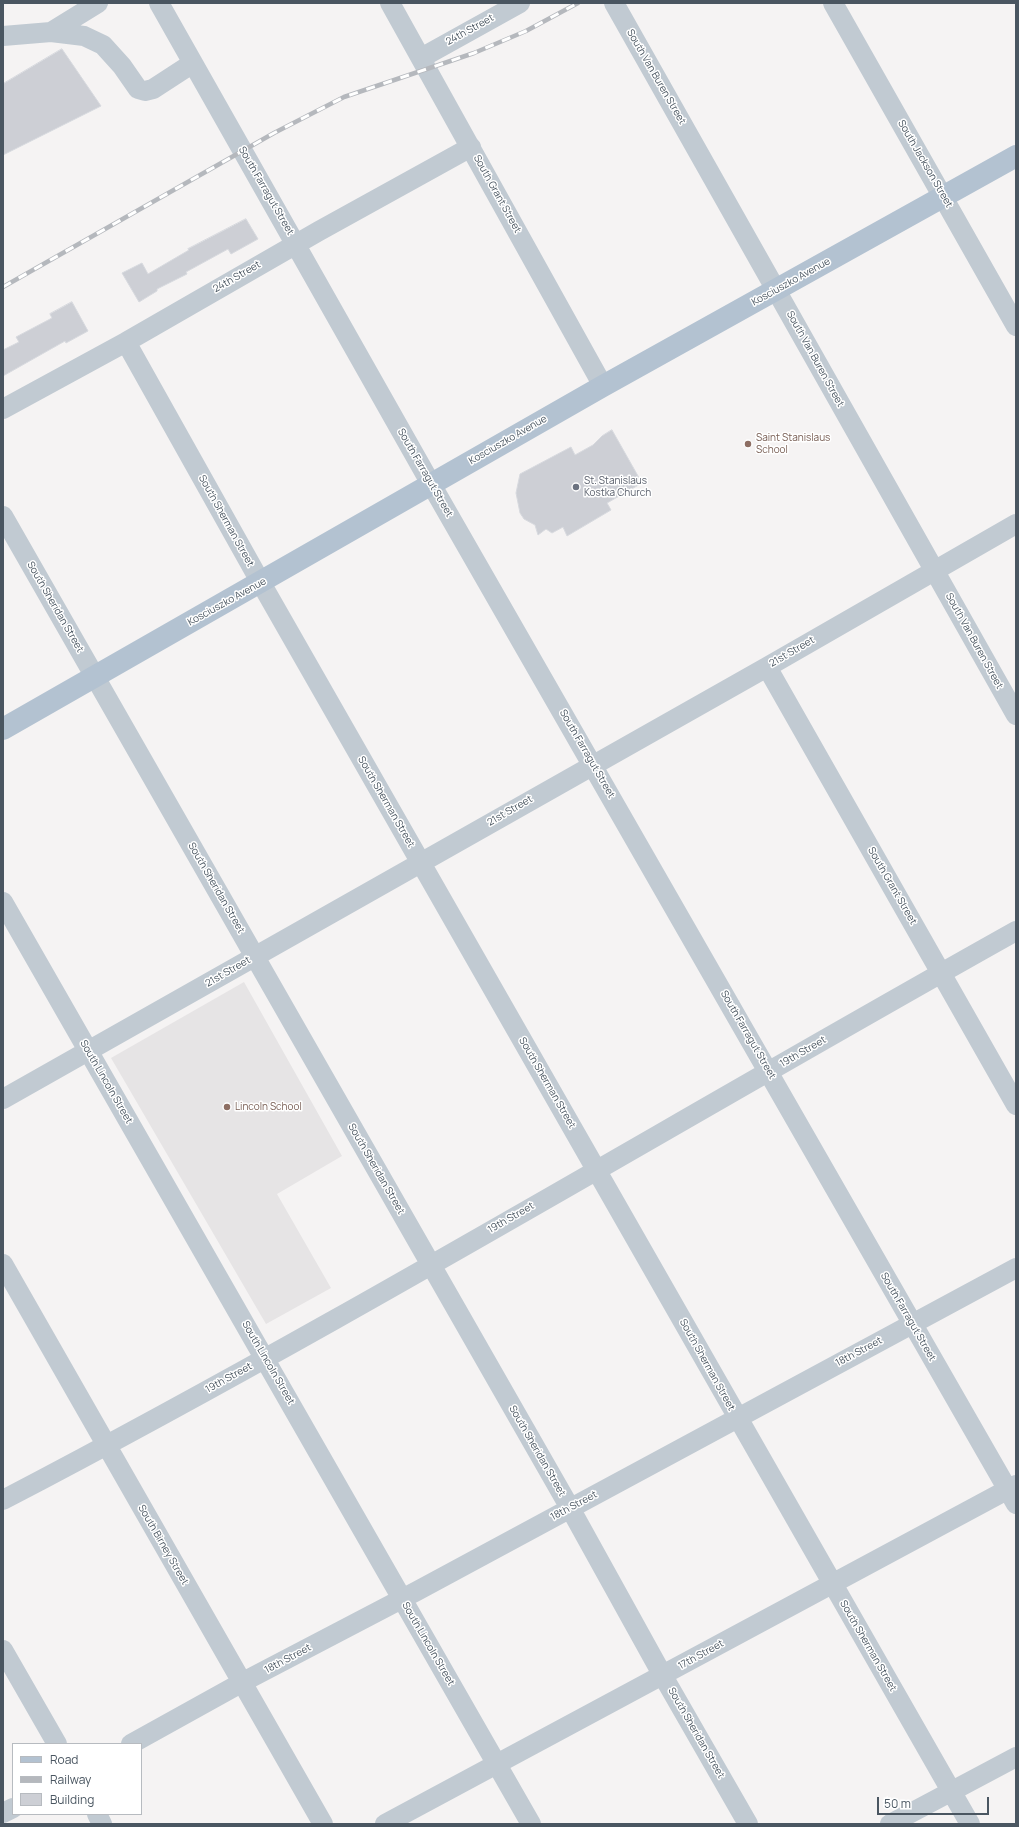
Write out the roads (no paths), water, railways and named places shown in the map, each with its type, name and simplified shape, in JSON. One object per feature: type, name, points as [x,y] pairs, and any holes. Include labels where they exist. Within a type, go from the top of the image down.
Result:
[{"type":"main road","name":"Kosciuszko Avenue","points":[[3,729],[94,676],[261,583],[603,386],[1016,156]]},
{"type":"street","points":[[50,32],[98,3]]},
{"type":"street","name":"South Farragut Street","points":[[159,3],[431,484],[912,1324],[1013,1493]]},
{"type":"street","name":"South Grant Street","points":[[390,3],[472,147],[603,386]]},
{"type":"street","name":"24th Street","points":[[421,58],[520,3]]},
{"type":"street","name":"South Van Buren Street","points":[[614,3],[1016,715]]},
{"type":"street","name":"South Jackson Street","points":[[833,3],[1016,326]]},
{"type":"street","points":[[3,36],[50,32],[84,36],[102,45],[122,66],[138,89],[145,91],[153,89],[193,62]]},
{"type":"street","name":"24th Street","points":[[3,409],[126,342],[296,244],[472,147]]},
{"type":"street","name":"South Sherman Street","points":[[126,342],[261,583],[970,1824]]},
{"type":"street","name":"South Sheridan Street","points":[[3,516],[256,956],[748,1824]]},
{"type":"street","name":"21st Street","points":[[3,1099],[89,1052],[592,764],[1016,524]]},
{"type":"street","name":"South Grant Street","points":[[767,666],[1016,1105]]},
{"type":"street","name":"South Lincoln Street","points":[[3,902],[531,1824]]},
{"type":"street","name":"19th Street","points":[[3,1500],[107,1446],[265,1358],[1016,931]]},
{"type":"street","name":"South Birney Street","points":[[3,1264],[241,1683],[323,1824]]},
{"type":"street","name":"18th Street","points":[[133,1743],[241,1683],[403,1599],[1016,1268]]},
{"type":"street","name":"17th Street","points":[[385,1824],[663,1676],[832,1583],[1013,1493]]},
{"type":"street","points":[[3,1650],[56,1743]]},
{"type":"street","points":[[890,1824],[1016,1756]]},
{"type":"street","points":[[3,1813],[12,1808]]},
{"type":"street","points":[[98,1815],[102,1824]]},
{"type":"railway","points":[[3,287],[274,133],[344,97],[474,53],[526,31],[578,3]]},
{"type":"place","name":"Saint Stanislaus School","points":[[748,444]]},
{"type":"place","name":"St. Stanislaus Kostka Church","points":[[576,487]]},
{"type":"place","name":"Lincoln School","points":[[227,1107]]}]
